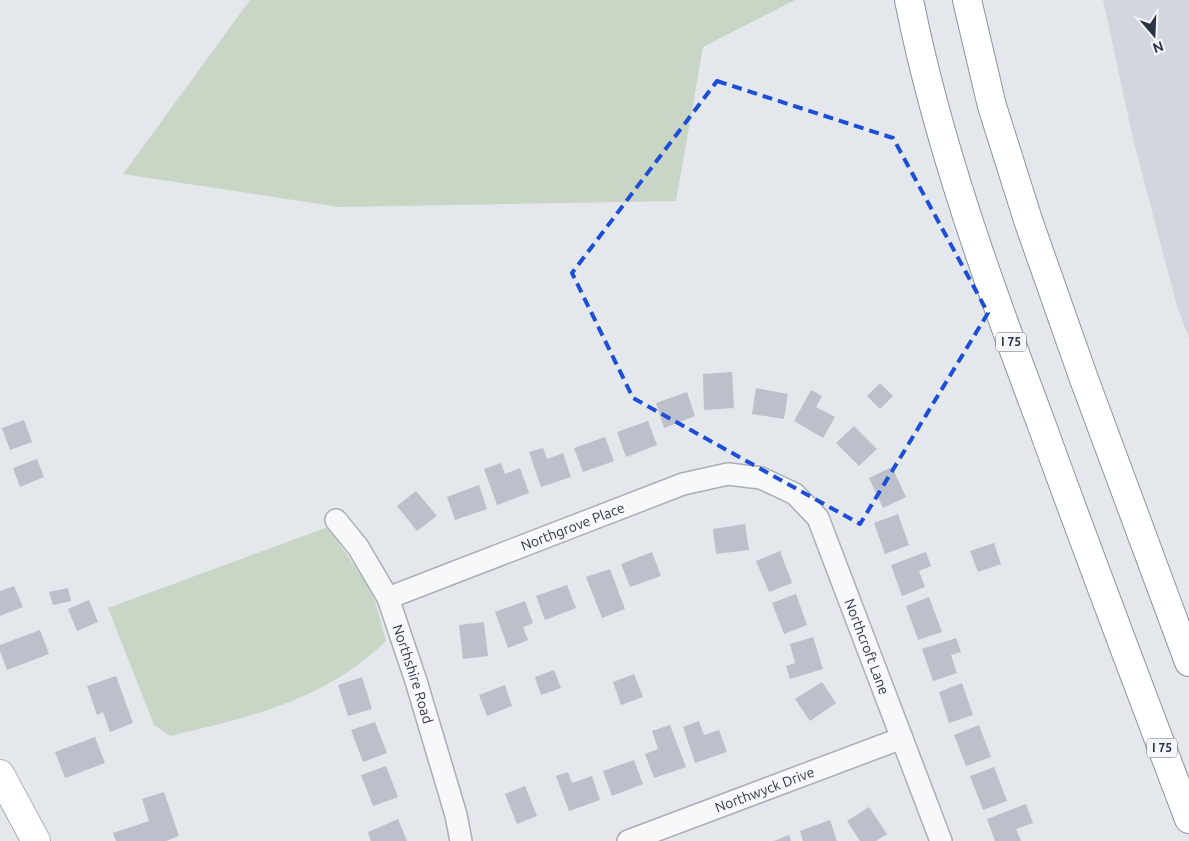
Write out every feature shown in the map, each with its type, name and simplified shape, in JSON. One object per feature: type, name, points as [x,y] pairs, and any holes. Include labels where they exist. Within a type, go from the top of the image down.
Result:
[{"type":"main road","name":"I 75","points":[[909,0],[933,100],[971,229],[1060,475],[1189,819]]},
{"type":"main road","points":[[967,0],[992,106],[1029,223],[1189,662]]},
{"type":"main road","points":[[0,774],[36,841]]},
{"type":"street","name":"Northgrove Place","points":[[388,598],[683,484],[728,474],[761,478]]},
{"type":"street","name":"Northcroft Lane","points":[[761,478],[795,494],[818,518],[941,841]]},
{"type":"street","name":"Northshire Road","points":[[336,520],[358,547],[388,598],[416,681],[456,815],[461,841]]},
{"type":"street","name":"Northwyck Drive","points":[[628,841],[902,738]]},
{"type":"highlighted area","points":[[717,81],[893,138],[988,313],[860,524],[633,398],[572,273]]},
{"type":"shaded area","points":[[1103,0],[1189,0],[1189,338],[1177,306],[1134,143]]},
{"type":"green space","points":[[250,0],[795,0],[703,47],[676,201],[339,207],[123,174]]},
{"type":"green space","points":[[328,527],[366,583],[375,601],[386,641],[356,666],[332,681],[306,695],[269,710],[170,736],[154,725],[108,608]]},
{"type":"building","points":[[732,372],[734,408],[704,410],[703,374]]},
{"type":"building","points":[[880,383],[893,396],[880,409],[867,396]]},
{"type":"building","points":[[756,388],[788,394],[784,419],[752,414]]},
{"type":"building","points":[[811,390],[822,396],[816,407],[835,417],[823,438],[794,421]]},
{"type":"building","points":[[687,392],[695,416],[664,428],[656,403]]},
{"type":"building","points":[[24,420],[32,442],[10,450],[2,428]]},
{"type":"building","points":[[648,421],[657,445],[626,457],[617,432]]},
{"type":"building","points":[[854,426],[877,449],[859,466],[836,443]]},
{"type":"building","points":[[605,437],[614,461],[583,472],[574,448]]},
{"type":"building","points":[[543,448],[547,459],[563,453],[571,477],[541,487],[529,452]]},
{"type":"building","points":[[37,459],[44,477],[20,487],[13,468]]},
{"type":"building","points":[[501,463],[505,474],[520,468],[529,493],[497,505],[484,469]]},
{"type":"building","points":[[892,467],[906,497],[883,508],[869,478]]},
{"type":"building","points":[[479,485],[487,509],[455,520],[447,497]]},
{"type":"building","points":[[416,491],[437,516],[417,531],[397,506]]},
{"type":"building","points":[[898,514],[909,545],[885,554],[874,523]]},
{"type":"building","points":[[745,524],[749,550],[716,554],[713,529]]},
{"type":"building","points":[[994,543],[1001,564],[978,572],[970,551]]},
{"type":"building","points":[[780,551],[792,583],[769,592],[756,561]]},
{"type":"building","points":[[652,552],[661,576],[630,587],[621,564]]},
{"type":"building","points":[[926,552],[931,566],[919,571],[925,587],[902,596],[891,565]]},
{"type":"building","points":[[610,569],[625,609],[602,618],[586,577]]},
{"type":"building","points":[[567,585],[576,608],[545,620],[536,596]]},
{"type":"building","points":[[14,586],[23,607],[0,616],[0,591]]},
{"type":"building","points":[[68,588],[71,601],[53,605],[49,592]]},
{"type":"building","points":[[796,594],[807,625],[784,634],[772,603]]},
{"type":"building","points":[[929,597],[942,632],[918,640],[906,606]]},
{"type":"building","points":[[89,600],[98,622],[77,631],[68,609]]},
{"type":"building","points":[[525,601],[533,623],[523,627],[528,640],[508,648],[495,612]]},
{"type":"building","points":[[484,622],[488,656],[463,659],[459,625]]},
{"type":"building","points":[[40,630],[49,654],[7,670],[0,651],[0,645]]},
{"type":"building","points":[[813,637],[823,669],[790,679],[786,666],[795,663],[790,644]]},
{"type":"building","points":[[956,638],[961,652],[951,655],[957,673],[933,681],[922,649]]},
{"type":"building","points":[[554,670],[561,688],[541,695],[535,677]]},
{"type":"building","points":[[634,674],[643,697],[621,705],[613,682]]},
{"type":"building","points":[[116,676],[133,723],[110,732],[103,712],[97,715],[87,686]]},
{"type":"building","points":[[362,677],[372,709],[348,716],[338,685]]},
{"type":"building","points":[[822,682],[836,703],[810,721],[795,699]]},
{"type":"building","points":[[962,683],[973,715],[949,723],[939,692]]},
{"type":"building","points":[[505,685],[512,706],[487,716],[479,695]]},
{"type":"building","points":[[699,721],[704,735],[719,730],[727,752],[695,763],[683,727]]},
{"type":"building","points":[[375,722],[387,753],[363,762],[351,730]]},
{"type":"building","points":[[670,725],[686,767],[654,778],[645,754],[658,749],[652,731]]},
{"type":"building","points":[[979,725],[991,757],[966,766],[954,735]]},
{"type":"building","points":[[95,737],[105,763],[65,778],[55,752]]},
{"type":"building","points":[[634,760],[643,784],[612,796],[603,771]]},
{"type":"building","points":[[386,766],[398,797],[373,806],[361,775]]},
{"type":"building","points":[[994,767],[1007,801],[983,810],[970,776]]},
{"type":"building","points":[[568,772],[572,783],[592,776],[600,800],[569,811],[556,776]]},
{"type":"building","points":[[525,786],[537,816],[517,824],[505,794]]},
{"type":"building","points":[[164,792],[179,836],[166,841],[116,841],[113,833],[149,821],[142,799]]},
{"type":"building","points":[[1026,804],[1033,823],[1016,829],[1021,841],[995,841],[987,819]]},
{"type":"building","points":[[869,807],[887,834],[876,841],[860,841],[847,821]]},
{"type":"building","points":[[398,819],[407,841],[371,841],[368,832]]},
{"type":"building","points":[[830,820],[837,841],[803,841],[800,831]]},
{"type":"building","points":[[789,835],[791,841],[774,841]]}]
